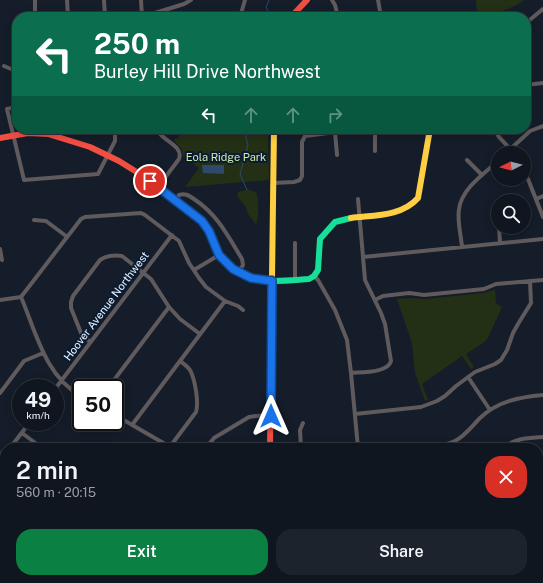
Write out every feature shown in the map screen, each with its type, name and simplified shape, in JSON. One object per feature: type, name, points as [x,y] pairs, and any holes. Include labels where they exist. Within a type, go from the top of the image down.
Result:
[{"type":"street","points":[[35,0],[35,12]]},
{"type":"street","points":[[67,0],[68,12]]},
{"type":"street","points":[[104,0],[105,12]]},
{"type":"street","points":[[141,0],[142,12]]},
{"type":"street","points":[[158,12],[184,4],[191,0]]},
{"type":"street","points":[[241,12],[245,0]]},
{"type":"street","points":[[296,12],[307,0]]},
{"type":"street","points":[[332,0],[337,12]]},
{"type":"street","points":[[378,0],[380,12]]},
{"type":"street","points":[[531,19],[543,9]]},
{"type":"street","points":[[4,66],[12,69]]},
{"type":"street","points":[[531,84],[543,83]]},
{"type":"street","points":[[12,108],[7,109],[12,132]]},
{"type":"street","points":[[531,131],[543,126]]},
{"type":"street","points":[[0,138],[28,134]]},
{"type":"street","points":[[42,134],[56,136],[90,148],[132,168],[202,221],[209,231],[219,255],[238,273],[251,278],[272,281],[306,280],[314,276],[318,270],[319,242],[322,236],[336,221],[343,218],[405,210],[412,206],[418,198],[429,134]]},
{"type":"street","points":[[13,136],[24,180],[98,174],[116,141],[115,134]]},
{"type":"street","points":[[158,187],[179,159],[180,154],[179,149],[160,134]]},
{"type":"street","points":[[270,443],[274,134]]},
{"type":"street","points":[[273,183],[294,182],[300,180],[302,176],[302,142],[305,136],[320,134]]},
{"type":"street","points":[[334,134],[337,155]]},
{"type":"street","points":[[375,134],[375,151]]},
{"type":"street","points":[[497,134],[507,146]]},
{"type":"street","points":[[513,146],[527,134]]},
{"type":"street","points":[[468,160],[482,175]]},
{"type":"street","points":[[462,247],[459,216],[461,202],[467,190],[491,167]]},
{"type":"street","points":[[531,186],[543,217]]},
{"type":"street","points":[[175,200],[179,195],[186,194],[213,214],[242,259],[243,265],[238,273]]},
{"type":"street","points":[[536,199],[543,196]]},
{"type":"street","points":[[351,373],[384,370],[391,362],[388,335],[381,313],[365,280],[358,200]]},
{"type":"street","points":[[0,300],[22,297],[78,221],[85,217],[137,213],[145,215],[179,241],[194,270],[206,287],[225,301],[238,306],[243,310]]},
{"type":"street","points":[[34,220],[46,221],[66,236]]},
{"type":"street","points":[[499,234],[500,243]]},
{"type":"street","name":"Hoover Avenue Northwest","points":[[62,379],[172,235]]},
{"type":"street","points":[[363,256],[543,239]]},
{"type":"street","points":[[295,242],[295,281]]},
{"type":"street","points":[[0,249],[2,260]]},
{"type":"street","points":[[194,270],[219,255]]},
{"type":"street","points":[[90,342],[81,333],[71,308],[71,302],[73,296],[100,260],[106,257],[122,256],[143,272],[151,279],[169,307],[180,319],[200,334]]},
{"type":"street","points":[[314,276],[330,300],[339,318],[347,340],[358,443]]},
{"type":"street","points":[[375,300],[383,296],[409,293],[424,295],[484,289],[496,284],[543,280]]},
{"type":"street","points":[[355,414],[421,407],[445,396],[475,372],[501,360],[505,355],[513,333],[531,303],[530,281]]},
{"type":"street","points":[[22,297],[44,353],[53,371],[59,379]]},
{"type":"street","points":[[132,424],[225,301]]},
{"type":"street","points":[[115,379],[169,307]]},
{"type":"street","points":[[0,393],[24,361],[44,353]]},
{"type":"street","points":[[174,443],[198,408],[191,372],[180,361]]},
{"type":"street","points":[[468,377],[490,410]]},
{"type":"street","points":[[64,384],[72,390]]},
{"type":"street","points":[[450,443],[462,437],[483,415],[490,410],[512,399],[543,395]]},
{"type":"street","points":[[210,443],[214,438],[249,418],[256,416],[271,416]]},
{"type":"street","points":[[124,420],[162,443]]},
{"type":"street","points":[[301,443],[300,430],[303,424]]},
{"type":"street","points":[[14,443],[22,433],[35,443]]},
{"type":"street","points":[[511,443],[517,440],[543,436]]},
{"type":"green space","points":[[476,0],[524,0],[502,11],[477,12]]},
{"type":"green space","name":"Eola Ridge Park","points":[[179,134],[269,134],[269,180],[185,187],[199,168],[183,156],[181,148],[174,139],[179,138]]},
{"type":"green space","points":[[247,190],[254,191],[257,195],[258,213],[256,224],[248,214],[246,207],[237,196],[238,192]]},
{"type":"green space","points":[[495,290],[496,304],[502,307],[488,338],[466,354],[474,367],[471,369],[462,356],[422,384],[428,400],[425,401],[415,373],[412,343],[397,299],[425,299],[483,293]]},
{"type":"water","points":[[202,165],[224,165],[224,174],[203,173]]},
{"type":"waterway","points":[[268,12],[266,7],[269,0]]},
{"type":"waterway","points":[[246,134],[248,145],[240,174],[247,190]]},
{"type":"traffic: fast","points":[[189,209],[198,216],[205,225],[217,252],[230,266],[248,277],[267,281],[309,279],[314,276],[318,270],[320,239],[335,222],[351,218]]},
{"type":"traffic: slow","points":[[272,278],[274,134]]},
{"type":"traffic: slow","points":[[351,218],[395,212],[404,209],[418,198],[429,134]]},
{"type":"traffic: jam","points":[[296,12],[307,0]]},
{"type":"traffic: jam","points":[[0,138],[22,134]]},
{"type":"traffic: jam","points":[[48,134],[90,147],[119,161],[189,209]]},
{"type":"traffic: jam","points":[[270,443],[272,278]]},
{"type":"route","points":[[150,181],[198,216],[209,231],[219,255],[233,269],[238,273],[251,278],[262,281],[272,281],[271,416]]}]
